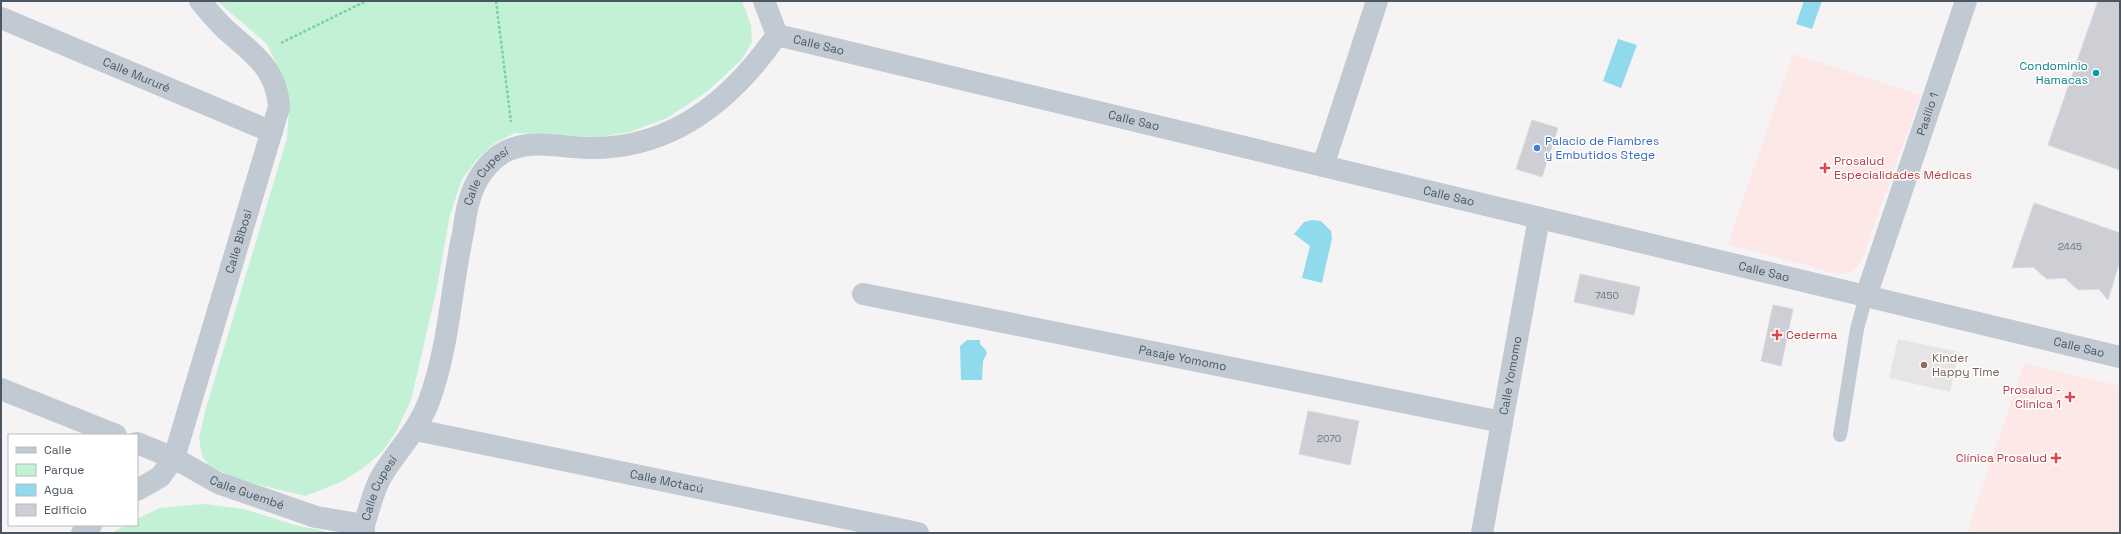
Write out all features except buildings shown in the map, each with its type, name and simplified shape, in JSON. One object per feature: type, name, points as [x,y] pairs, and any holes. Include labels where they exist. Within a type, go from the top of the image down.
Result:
[{"type":"street","name":"Calle Bibosi","points":[[138,489],[160,477],[174,458],[279,107],[278,93],[265,66],[256,55],[225,29],[200,1]]},
{"type":"street","points":[[764,1],[777,35]]},
{"type":"street","points":[[1323,166],[1377,1]]},
{"type":"street","name":"Pasillo 1","points":[[1866,296],[1966,1]]},
{"type":"street","name":"Calle Mururé","points":[[1,18],[272,132]]},
{"type":"street","name":"Calle Cupesí","points":[[364,529],[381,478],[416,430],[429,401],[440,366],[458,252],[470,198],[477,181],[487,167],[502,154],[531,144],[591,148],[633,144],[670,132],[704,114],[731,91],[760,60],[777,35]]},
{"type":"street","name":"Calle Sao","points":[[777,35],[2120,357]]},
{"type":"street","name":"Calle Yomomo","points":[[1482,533],[1539,218]]},
{"type":"street","name":"Pasaje Yomomo","points":[[863,294],[1502,422]]},
{"type":"street","points":[[1,389],[114,434]]},
{"type":"street","name":"Calle Motacú","points":[[416,430],[918,533]]},
{"type":"street","name":"Calle Guembé","points":[[138,443],[174,458],[218,483],[316,517],[364,529]]},
{"type":"street","points":[[82,533],[90,526]]},
{"type":"lane","points":[[1840,435],[1857,329],[1866,296]]},
{"type":"path","points":[[256,55],[366,1]]},
{"type":"path","points":[[496,1],[514,149]]},
{"type":"shaded area","name":"Prosalud Especialidades Médicas","points":[[1793,54],[1921,95],[1862,259],[1856,269],[1846,274],[1834,273],[1728,244]]},
{"type":"shaded area","name":"Kinder Happy Time","points":[[1898,339],[1959,352],[1950,392],[1889,378]]},
{"type":"shaded area","name":"Clínica Prosalud","points":[[2024,363],[2120,386],[2120,533],[1976,533],[1968,530]]},
{"type":"green space","points":[[217,1],[742,1],[751,25],[752,42],[742,59],[708,91],[667,118],[630,132],[599,137],[515,133],[495,143],[478,158],[462,179],[450,215],[436,292],[411,400],[396,432],[382,452],[362,469],[341,482],[305,496],[240,480],[209,466],[202,456],[199,438],[206,408],[287,138],[289,110],[282,76],[267,44]]},
{"type":"green space","points":[[203,504],[244,509],[295,525],[324,531],[326,533],[112,533],[123,526],[138,526],[138,519],[160,508]]},
{"type":"water","points":[[1804,1],[1822,1],[1812,29],[1796,24]]},
{"type":"water","points":[[1618,39],[1637,45],[1621,88],[1603,81]]},
{"type":"water","points":[[1312,220],[1321,221],[1331,231],[1332,238],[1322,283],[1302,278],[1310,246],[1294,234],[1304,222]]},
{"type":"water","points":[[967,340],[980,340],[980,344],[987,353],[983,361],[982,380],[961,380],[960,346]]},
{"type":"place","name":"Condominio Hamacas","points":[[2096,73]]},
{"type":"place","name":"Palacio de Fiambres y Embutidos Stege","points":[[1537,148]]},
{"type":"place","name":"Prosalud Especialidades Médicas","points":[[1825,168]]},
{"type":"place","name":"Cederma","points":[[1777,335]]},
{"type":"place","name":"Kinder Happy Time","points":[[1924,365]]},
{"type":"place","name":"Prosalud - Clínica 1","points":[[2070,397]]},
{"type":"place","name":"Clínica Prosalud","points":[[2056,458]]}]
